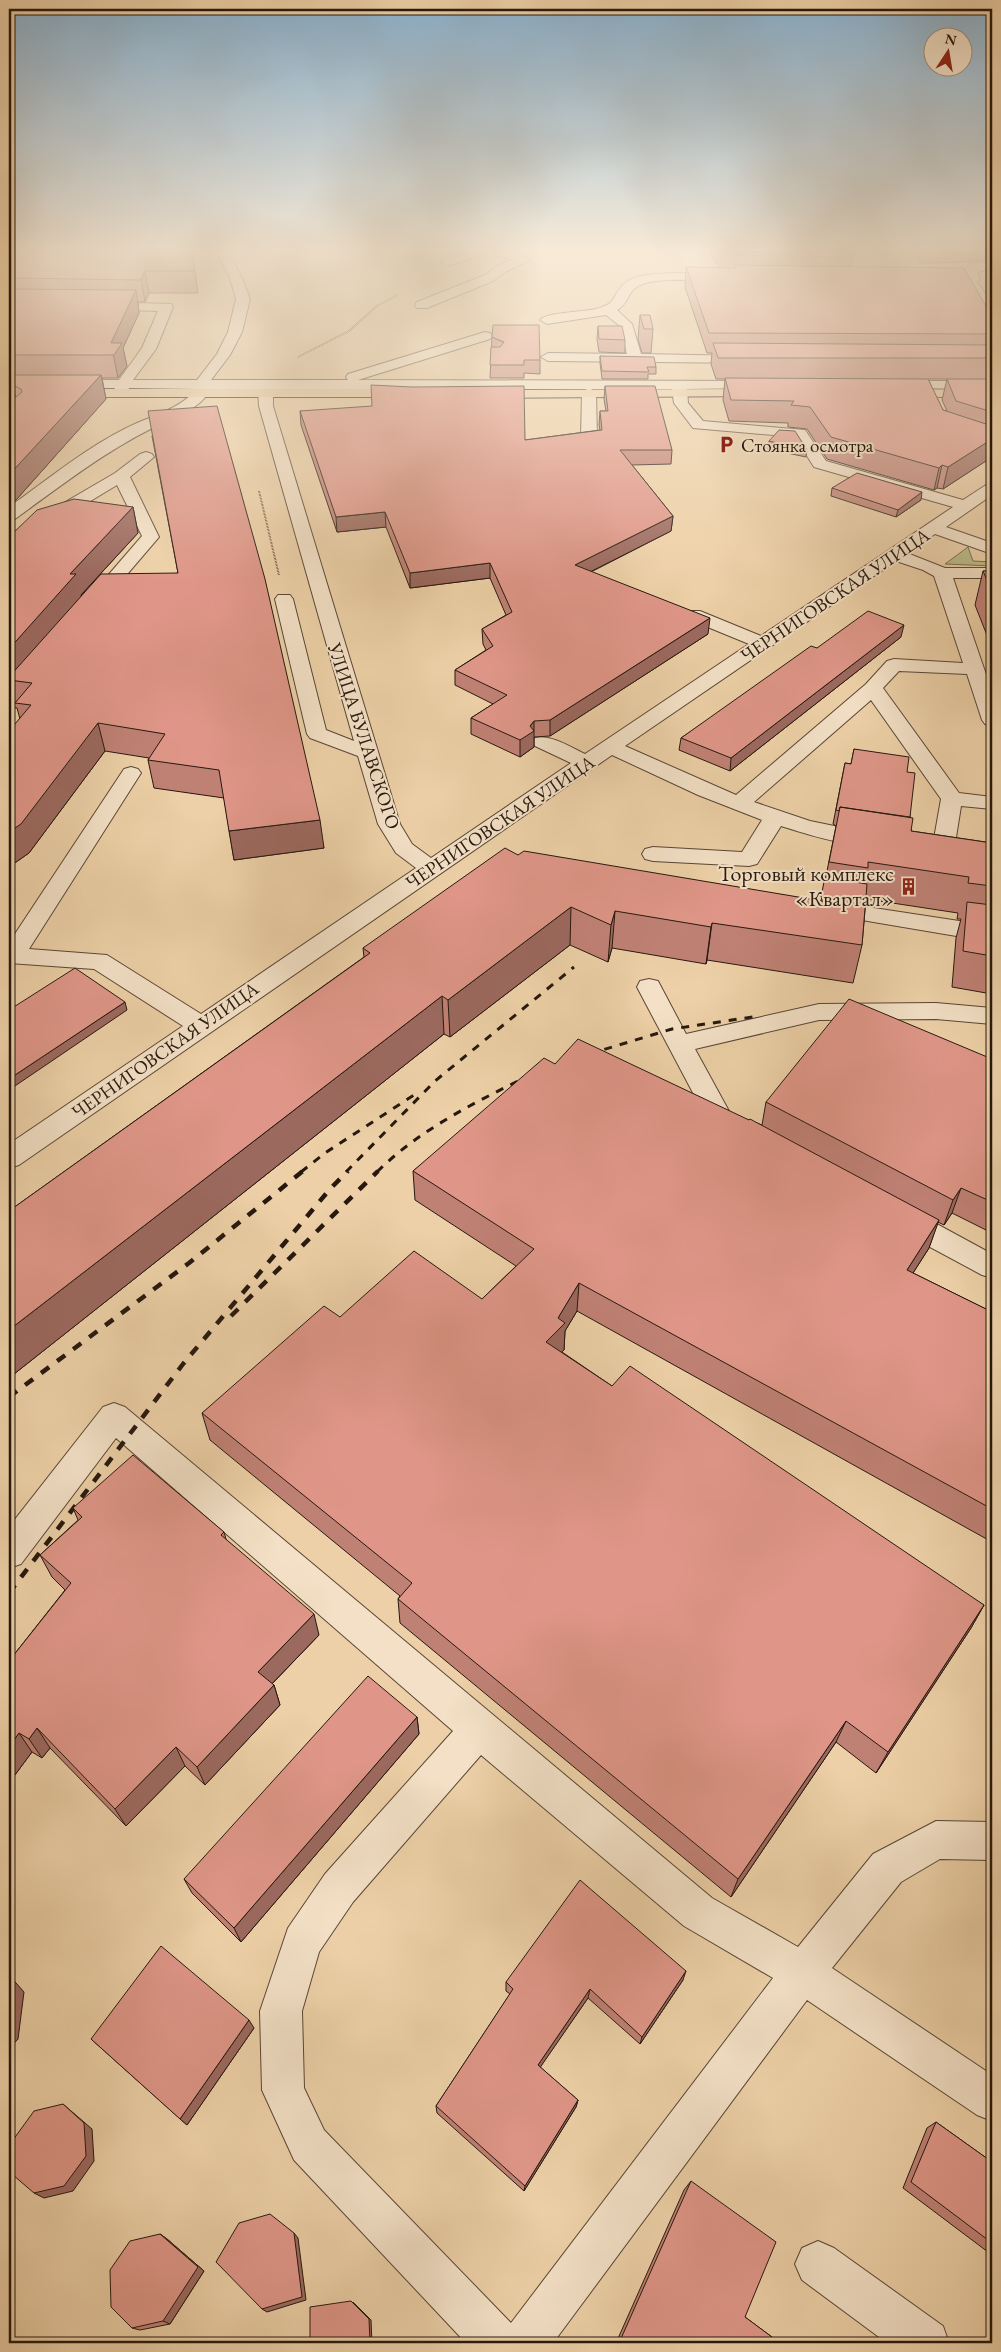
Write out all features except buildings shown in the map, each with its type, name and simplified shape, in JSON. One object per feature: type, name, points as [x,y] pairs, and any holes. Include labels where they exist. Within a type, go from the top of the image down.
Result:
[{"type":"main road","points":[[9,393],[122,389],[346,389],[589,394],[622,389],[777,389]]},
{"type":"main road","points":[[880,389],[929,389],[992,394]]},
{"type":"street","points":[[9,384],[122,389],[140,362]]},
{"type":"street","points":[[9,515],[98,451],[136,429],[181,409],[202,389],[205,377],[217,362]]},
{"type":"street","points":[[401,362],[352,377],[346,389],[622,389],[617,362]]},
{"type":"street","points":[[937,411],[929,389],[992,385]]},
{"type":"street","name":"УЛИЦА БУЛАВСКОГО","points":[[266,389],[283,466],[318,591],[389,824],[404,848],[431,868]]},
{"type":"street","points":[[679,389],[681,403],[698,425],[800,433],[820,464],[966,506]]},
{"type":"street","points":[[589,394],[589,438]]},
{"type":"street","points":[[9,545],[15,539],[121,476],[146,457]]},
{"type":"street","points":[[80,618],[151,537],[121,476]]},
{"type":"street","name":"ЧЕРНИГОВСКАЯ УЛИЦА","points":[[9,1158],[200,1025],[992,488]]},
{"type":"street","points":[[933,528],[992,549]]},
{"type":"street","points":[[894,555],[929,566],[942,573],[992,573]]},
{"type":"street","points":[[942,573],[992,720]]},
{"type":"street","points":[[284,599],[317,734],[368,753]]},
{"type":"street","points":[[694,615],[764,644]]},
{"type":"street","points":[[739,804],[873,688],[894,665],[974,669]]},
{"type":"street","points":[[873,688],[952,798],[943,849]]},
{"type":"street","points":[[542,742],[587,763]]},
{"type":"street","points":[[612,747],[683,782],[775,817],[839,836],[886,842]]},
{"type":"street","points":[[131,773],[11,955],[99,961],[200,1025]]},
{"type":"street","points":[[952,798],[992,802]]},
{"type":"street","points":[[653,854],[750,859],[775,817]]},
{"type":"street","points":[[821,907],[992,934]]},
{"type":"street","points":[[649,987],[720,1120],[755,1139]]},
{"type":"street","points":[[679,1044],[819,1012],[936,1011],[992,1016]]},
{"type":"street","points":[[878,1206],[992,1267]]},
{"type":"street","points":[[9,1553],[114,1417],[479,1729],[698,1912],[802,1972],[992,2100]]},
{"type":"street","points":[[479,1729],[339,1888],[302,1942],[281,2011],[283,2090],[309,2145],[498,2343]]},
{"type":"street","points":[[525,2343],[802,1972],[887,1868],[936,1840],[992,1841]]},
{"type":"street","points":[[818,2264],[926,2343]]},
{"type":"path","points":[[258,486],[284,599]]},
{"type":"green space","points":[[968,547],[973,561],[992,562],[992,566],[945,564]]},
{"type":"railway","points":[[346,1172],[435,1081],[574,967]]},
{"type":"railway","points":[[589,1054],[672,1029],[759,1016]]},
{"type":"railway","points":[[377,1172],[411,1143],[430,1130],[469,1106],[530,1075]]},
{"type":"railway","points":[[301,1172],[325,1153],[417,1093]]},
{"type":"railway","points":[[9,1397],[189,1263],[303,1171]]},
{"type":"railway","points":[[9,1593],[183,1364],[330,1189],[348,1171]]},
{"type":"railway","points":[[231,1316],[378,1171]]},
{"type":"place","name":"Стоянка осмотра","points":[[727,445]]},
{"type":"place","name":"Торговый комплекс «Квартал»","points":[[908,886]]}]
